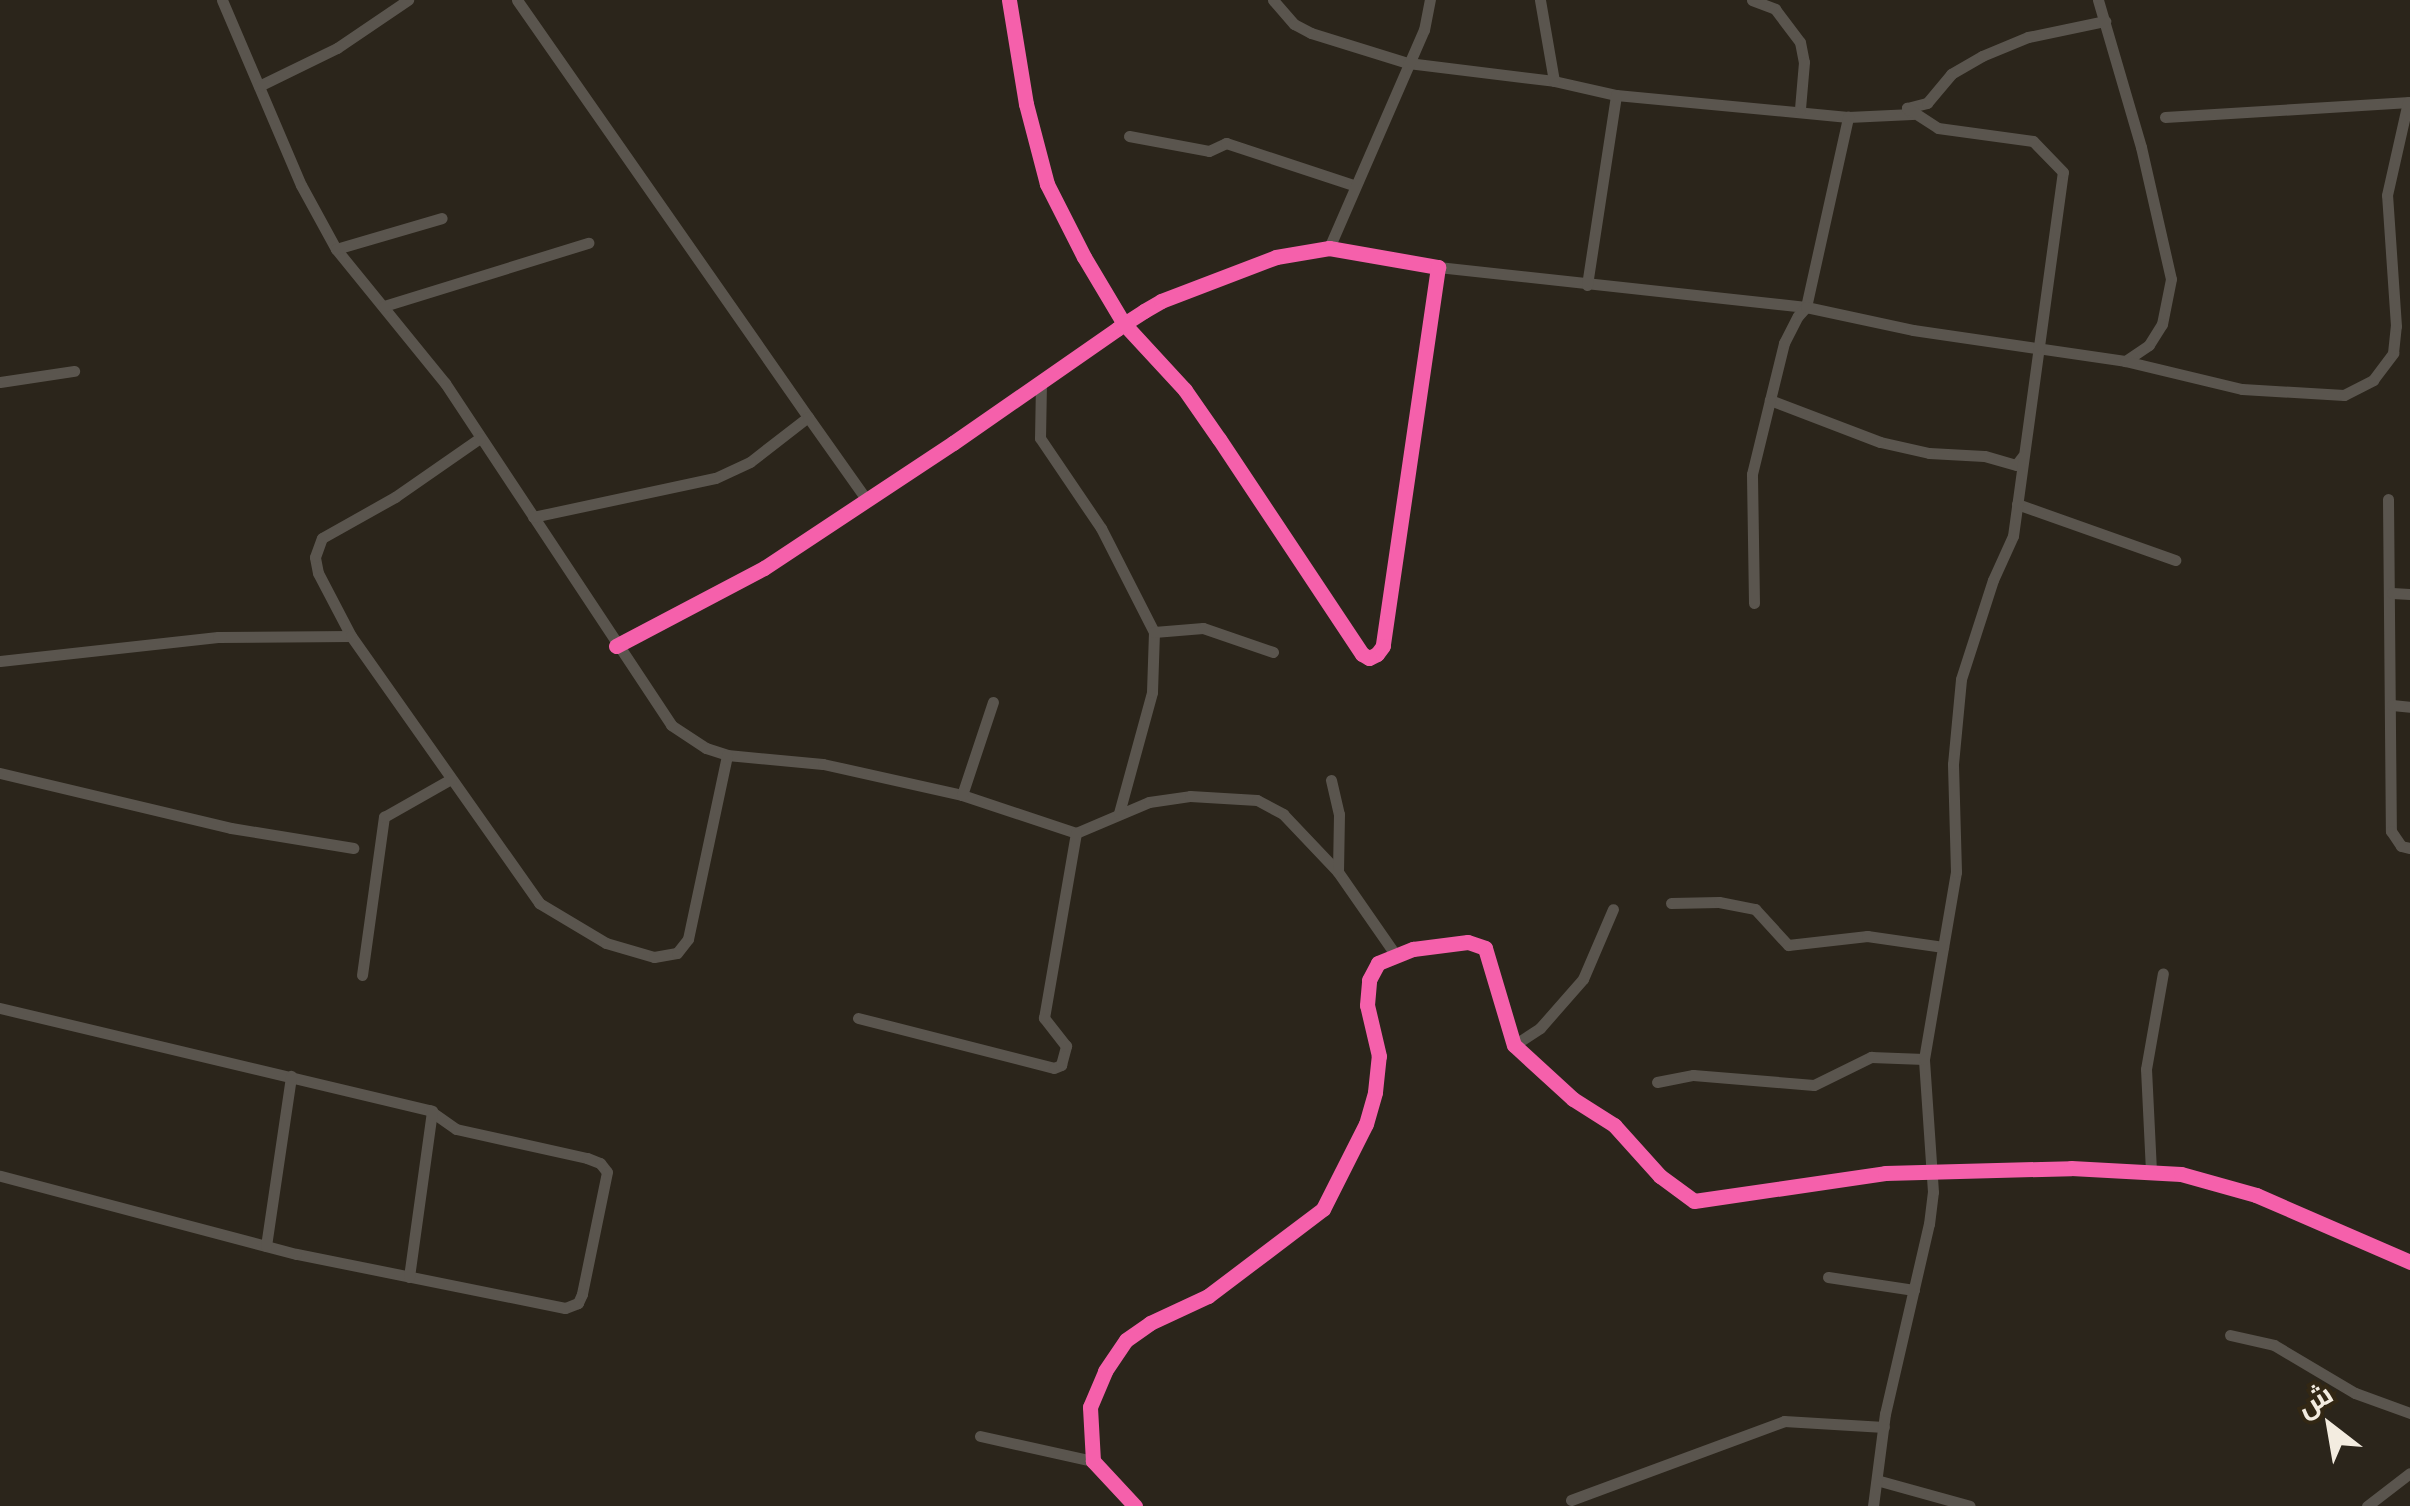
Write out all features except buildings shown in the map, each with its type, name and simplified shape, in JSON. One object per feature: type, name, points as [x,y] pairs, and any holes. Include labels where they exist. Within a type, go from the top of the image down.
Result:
[{"type":"street","points":[[222,0],[301,185],[336,249],[423,352],[671,724],[706,748],[727,756],[823,764],[962,794],[1076,834],[1118,812],[1149,802],[1190,796],[1257,800],[1283,814],[1338,872],[1395,954]]},
{"type":"street","points":[[259,86],[337,48],[408,0]]},
{"type":"street","points":[[517,0],[866,498]]},
{"type":"street","points":[[1010,0],[1026,104],[1048,184],[1124,324],[1185,390],[1362,654],[1369,658],[1382,646],[1438,267]]},
{"type":"street","points":[[1273,0],[1294,24],[1311,33],[1408,63],[1554,82],[1616,95],[1848,116],[1912,114],[1907,108]]},
{"type":"street","points":[[1329,248],[1353,185],[1424,30],[1430,0]]},
{"type":"street","points":[[1540,0],[1554,82]]},
{"type":"street","points":[[1752,0],[1775,9],[1800,42],[1804,62],[1800,109]]},
{"type":"street","points":[[2098,0],[2150,178],[2171,279],[2162,324],[2149,345],[2126,361]]},
{"type":"street","points":[[1907,108],[1928,104],[1951,74],[2004,45],[2104,21]]},
{"type":"street","points":[[1587,285],[1616,95]]},
{"type":"street","points":[[616,646],[764,568],[1162,301],[1242,268],[1329,248],[1438,267],[1806,306],[1913,330],[2126,361],[2242,388],[2344,395],[2373,380],[2393,354],[2396,326],[2386,195],[2409,102],[2165,117]]},
{"type":"street","points":[[1874,1506],[1884,1427],[1929,1224],[1932,1173],[1924,1059],[1956,872],[1953,764],[1961,679],[1976,627],[2014,536],[2063,172],[2033,141],[1938,128],[1907,108]]},
{"type":"street","points":[[1754,603],[1752,474],[1784,343],[1806,306],[1848,116]]},
{"type":"street","points":[[1129,136],[1209,151],[1226,144],[1353,185]]},
{"type":"street","points":[[336,249],[442,218]]},
{"type":"street","points":[[384,306],[588,243]]},
{"type":"street","points":[[0,382],[74,371]]},
{"type":"street","points":[[1041,382],[1040,438],[1102,528],[1154,632],[1152,692],[1118,812]]},
{"type":"street","points":[[1770,400],[1880,442],[1929,453],[1984,456],[2016,465],[2025,454]]},
{"type":"street","points":[[533,517],[716,478],[760,456],[808,417]]},
{"type":"street","points":[[480,438],[395,497],[322,538],[315,557],[318,573],[351,636],[539,903],[606,943],[666,957],[683,948],[727,756]]},
{"type":"street","points":[[2388,499],[2392,593],[2391,831],[2401,846],[2410,848]]},
{"type":"street","points":[[2017,504],[2175,560]]},
{"type":"street","points":[[2392,593],[2410,594]]},
{"type":"street","points":[[1154,632],[1203,628],[1272,652]]},
{"type":"street","points":[[0,661],[218,637],[351,636]]},
{"type":"street","points":[[962,794],[992,702]]},
{"type":"street","points":[[2392,705],[2410,707]]},
{"type":"street","points":[[0,773],[231,828],[353,848]]},
{"type":"street","points":[[362,975],[384,816],[451,779]]},
{"type":"street","points":[[1331,780],[1339,814],[1338,872]]},
{"type":"street","points":[[858,1018],[1054,1068],[1061,1065],[1066,1046],[1044,1018],[1076,834]]},
{"type":"street","points":[[1671,903],[1719,902],[1755,909],[1788,945],[1867,936],[1943,947]]},
{"type":"street","points":[[1514,1045],[1540,1028],[1583,980],[1613,910]]},
{"type":"street","points":[[1093,1461],[1090,1407],[1105,1370],[1126,1340],[1150,1323],[1208,1296],[1316,1218],[1329,1202],[1376,1092],[1380,1056],[1368,1005],[1369,980],[1378,964],[1395,954],[1468,942],[1485,948],[1514,1045],[1574,1100],[1614,1125],[1660,1176],[1694,1201],[1868,1175],[2028,1168],[2151,1171],[2181,1174],[2256,1196],[2410,1262]]},
{"type":"street","points":[[2151,1171],[2146,1069],[2163,973]]},
{"type":"street","points":[[0,1008],[432,1111],[456,1129],[587,1158],[600,1163],[607,1172],[582,1294],[571,1308],[266,1246],[0,1176]]},
{"type":"street","points":[[1657,1082],[1693,1076],[1814,1086],[1870,1057],[1924,1059]]},
{"type":"street","points":[[266,1246],[291,1076]]},
{"type":"street","points":[[409,1277],[432,1111]]},
{"type":"street","points":[[1828,1277],[1914,1290]]},
{"type":"street","points":[[2230,1334],[2274,1345],[2355,1393],[2410,1413]]},
{"type":"street","points":[[1571,1500],[1784,1421],[1884,1427]]},
{"type":"street","points":[[980,1436],[1093,1461],[1135,1506]]},
{"type":"street","points":[[2367,1506],[2410,1474]]},
{"type":"street","points":[[1880,1481],[1970,1506]]},
{"type":"cycle path","points":[[616,646],[764,568],[953,443],[1124,324],[1161,301],[1276,257],[1329,248],[1438,267],[1383,646],[1369,658],[1362,654],[1185,390],[1124,324],[1084,257],[1047,184],[1026,104],[1009,0]]},
{"type":"cycle path","points":[[1135,1506],[1093,1461],[1090,1407],[1105,1371],[1126,1340],[1150,1323],[1208,1296],[1323,1209],[1366,1124],[1375,1092],[1379,1056],[1367,1005],[1369,980],[1378,963],[1413,949],[1468,942],[1485,948],[1514,1045],[1573,1099],[1614,1125],[1660,1176],[1694,1201],[1885,1173],[2071,1168],[2181,1174],[2256,1195],[2410,1262]]}]
